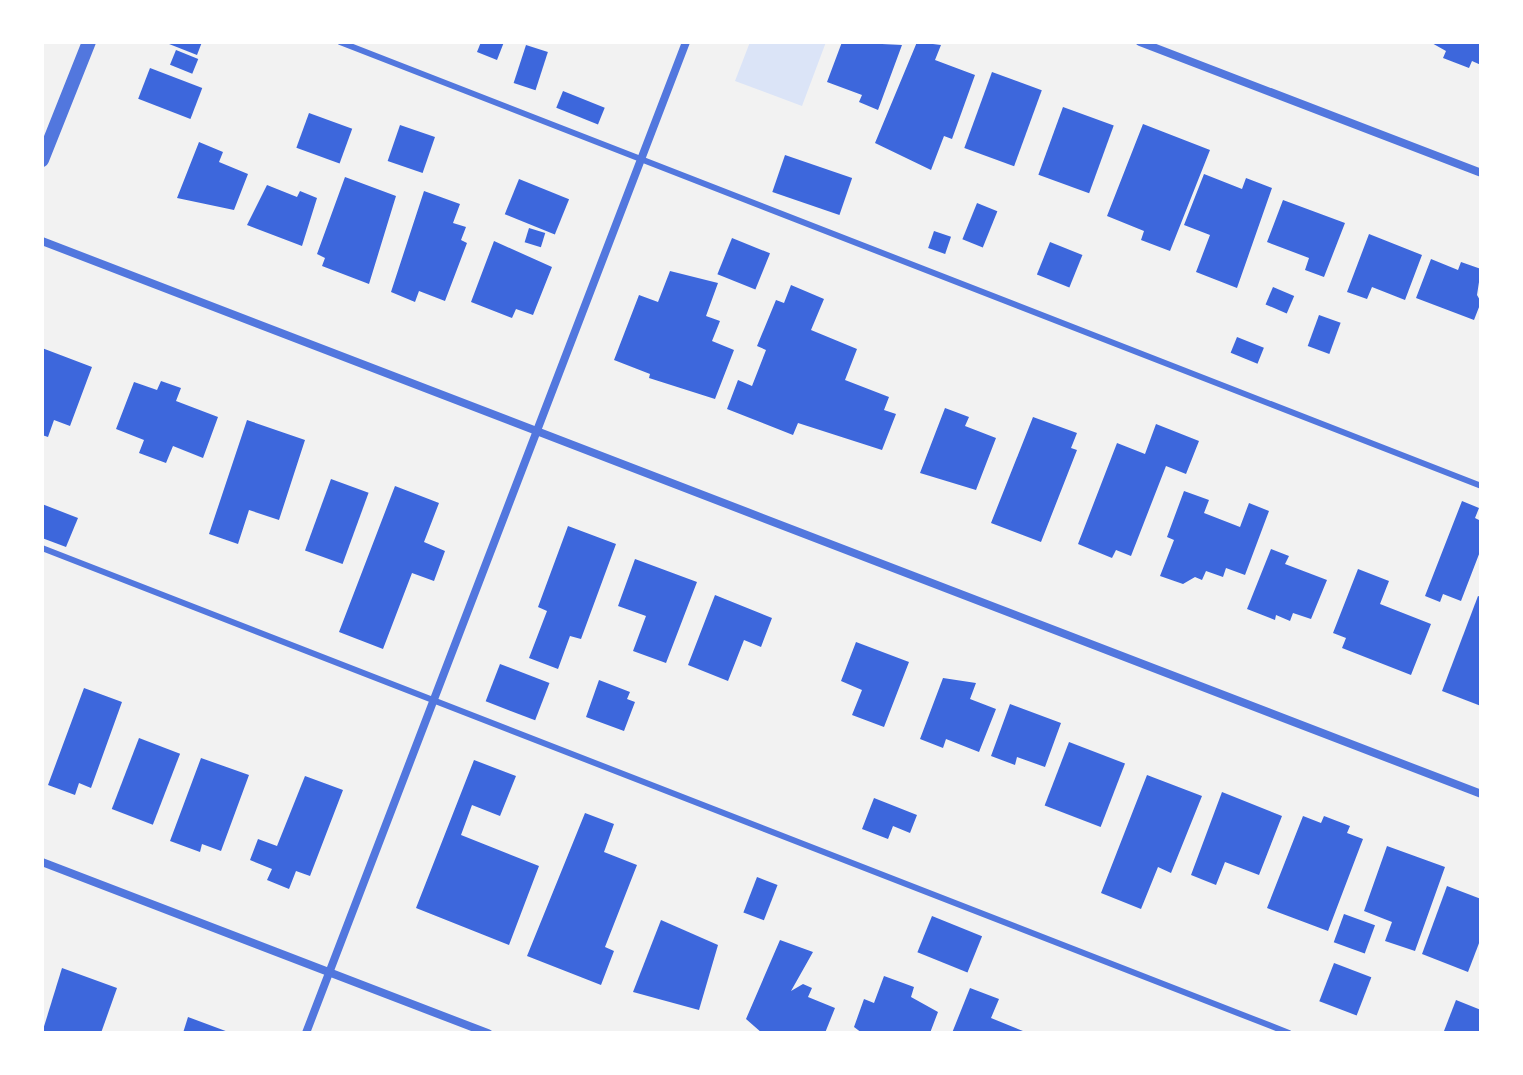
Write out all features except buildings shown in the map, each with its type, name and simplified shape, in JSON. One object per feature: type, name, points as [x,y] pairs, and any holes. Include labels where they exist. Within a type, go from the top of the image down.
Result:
[{"type":"street","points":[[42,160],[89,42]]},
{"type":"street","points":[[306,1033],[686,42]]},
{"type":"street","points":[[1140,42],[1481,173]]},
{"type":"street","points":[[42,241],[1481,794]]},
{"type":"street","points":[[42,862],[488,1033]]},
{"type":"lane","points":[[340,42],[1481,486]]},
{"type":"lane","points":[[42,548],[435,697],[1289,1033]]},
{"type":"shaded area","points":[[750,42],[826,42],[802,106],[735,81]]}]
